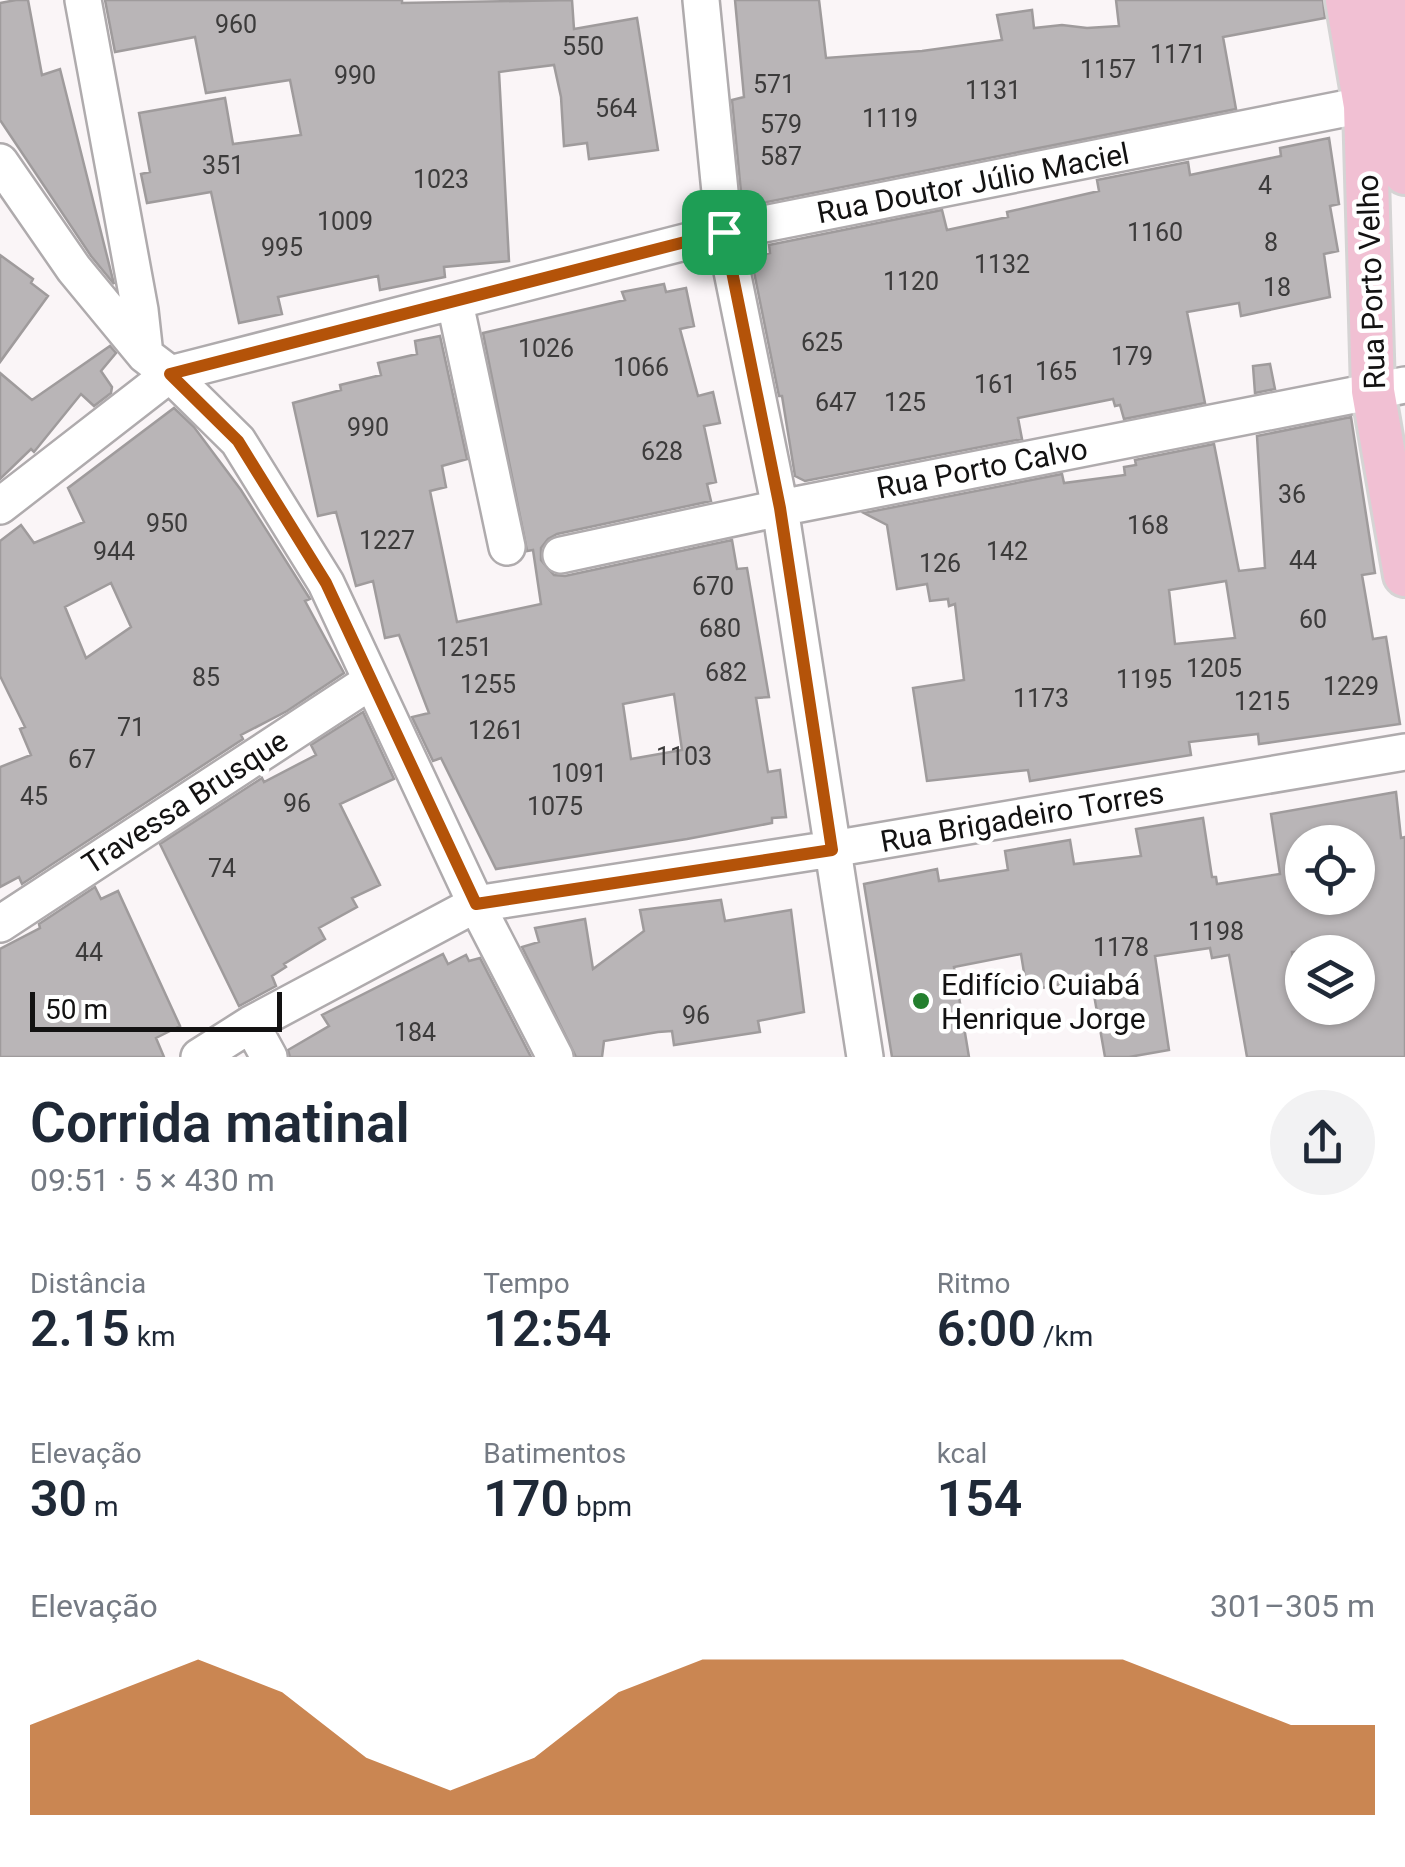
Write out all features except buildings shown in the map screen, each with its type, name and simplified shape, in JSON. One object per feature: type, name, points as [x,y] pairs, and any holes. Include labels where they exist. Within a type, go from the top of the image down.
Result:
[{"type":"main road","points":[[1347,0],[1389,100]]},
{"type":"main road","points":[[1385,0],[1389,100]]},
{"type":"main road","name":"Rua Porto Velho","points":[[1389,100],[1405,174]]},
{"type":"main road","name":"Rua Porto Velho","points":[[1389,100],[1389,388],[1405,575]]},
{"type":"street","points":[[82,0],[140,310],[158,364]]},
{"type":"street","points":[[701,0],[724,232],[780,508],[865,1057]]},
{"type":"street","name":"Rua Doutor Júlio Maciel","points":[[0,506],[158,364],[455,303],[724,232],[1389,100]]},
{"type":"street","points":[[0,164],[74,268],[158,364],[238,441],[326,583],[476,904],[555,1057]]},
{"type":"street","points":[[455,303],[507,547]]},
{"type":"street","name":"Rua Porto Calvo","points":[[561,556],[780,508],[1389,388]]},
{"type":"street","name":"Travessa Brusque","points":[[0,924],[372,680]]},
{"type":"street","name":"Rua Brigadeiro Torres","points":[[199,1057],[252,1024],[476,904],[832,850],[1405,752]]},
{"type":"street","points":[[252,1024],[269,1057]]},
{"type":"place","name":"Edifício Cuiabá Henrique Jorge","points":[[921,1001]]},
{"type":"route","points":[[724,232],[780,508],[832,850],[476,904],[326,583],[238,441],[170,374],[724,232]]}]
